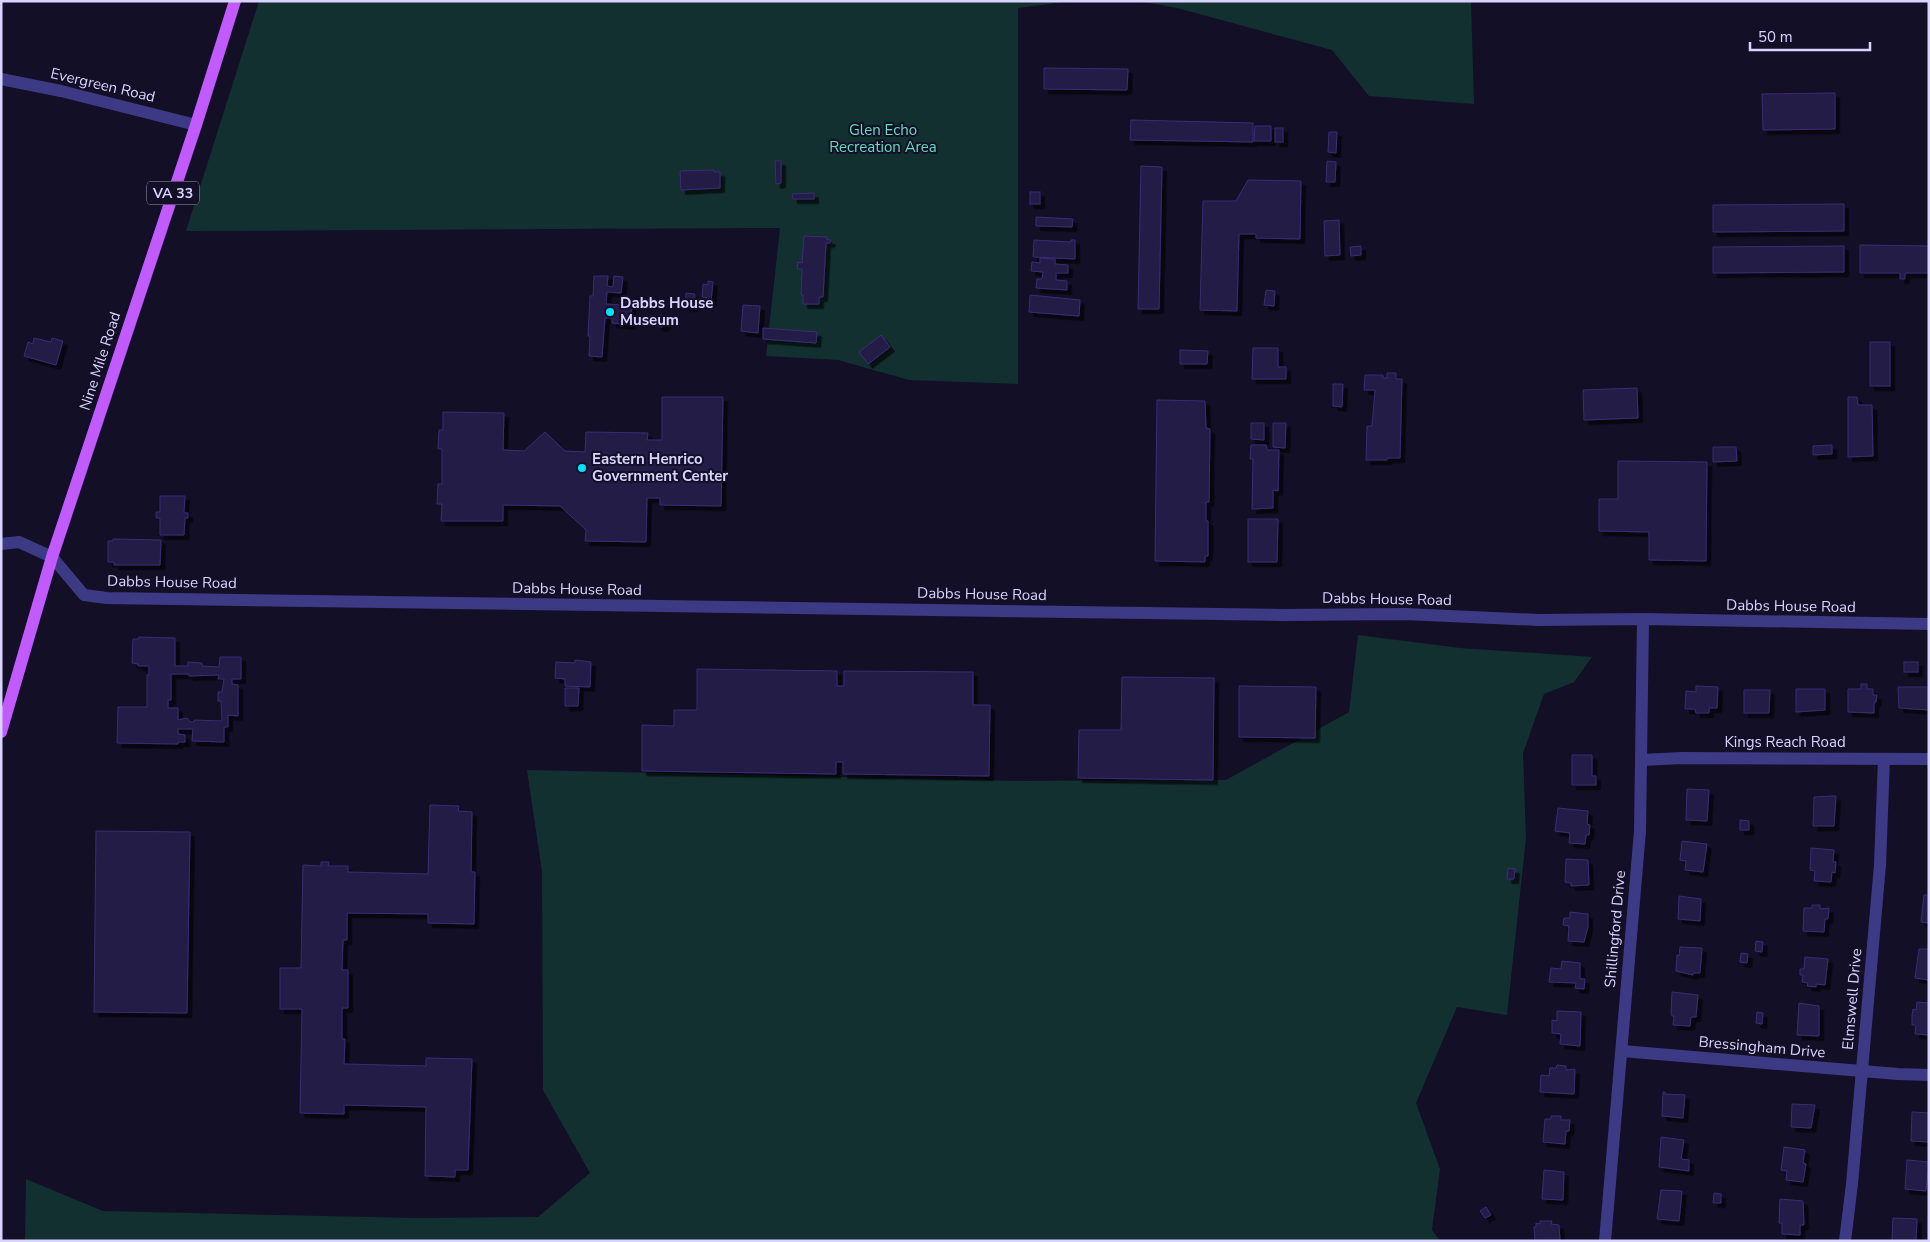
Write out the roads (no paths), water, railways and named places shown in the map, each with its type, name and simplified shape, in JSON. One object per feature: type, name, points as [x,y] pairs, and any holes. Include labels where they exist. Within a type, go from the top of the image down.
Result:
[{"type":"main road","name":"Nine Mile Road","points":[[1,732],[52,557],[196,125],[235,1]]},
{"type":"street","name":"Evergreen Road","points":[[1,79],[61,91],[196,125]]},
{"type":"street","points":[[1,544],[18,542],[52,557]]},
{"type":"street","name":"Dabbs House Road","points":[[52,557],[84,595],[107,598],[1282,615],[1405,614],[1538,620],[1643,619],[1929,624]]},
{"type":"street","name":"Shillingford Drive","points":[[1605,1241],[1640,831],[1643,619]]},
{"type":"street","name":"Kings Reach Road","points":[[1641,760],[1682,758],[1929,759]]},
{"type":"street","name":"Elmswell Drive","points":[[1845,1241],[1880,865],[1884,759]]},
{"type":"street","name":"Bressingham Drive","points":[[1622,1052],[1862,1072],[1929,1075]]},
{"type":"place","name":"Dabbs House Museum","points":[[610,312]]},
{"type":"place","name":"Eastern Henrico Government Center","points":[[582,468]]},
{"type":"park label","name":"Glen Echo Recreation Area","points":[[883,138]]}]
